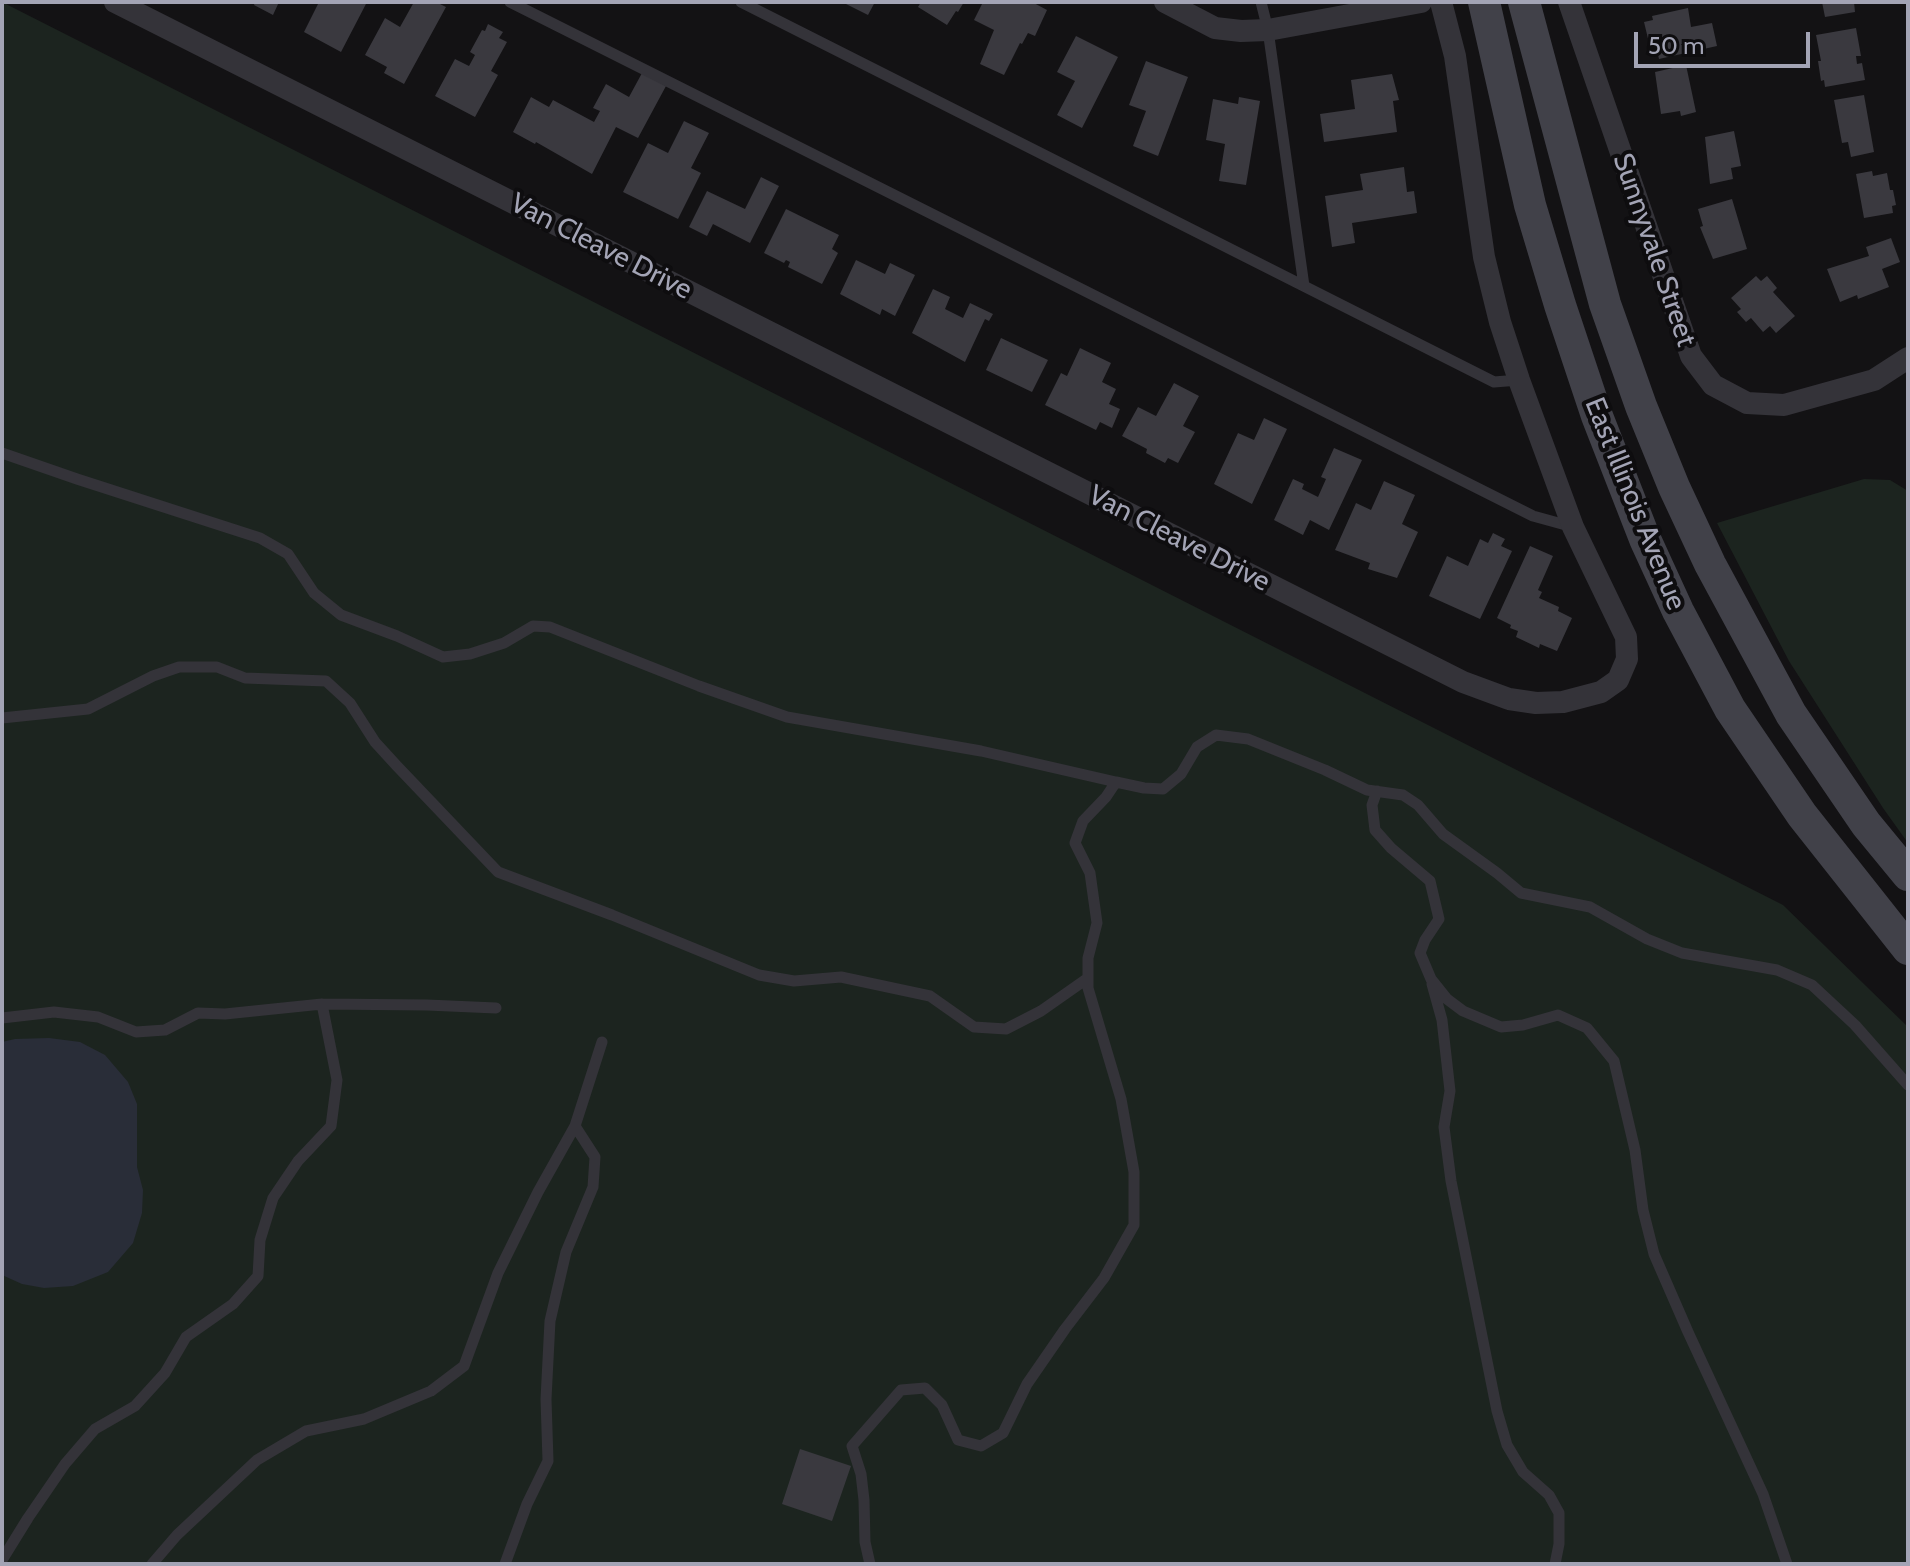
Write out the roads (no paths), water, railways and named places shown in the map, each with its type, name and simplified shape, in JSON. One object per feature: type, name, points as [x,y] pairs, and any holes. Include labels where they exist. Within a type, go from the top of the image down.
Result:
[{"type":"main road","name":"East Illinois Avenue","points":[[1484,2],[1530,205],[1597,416],[1645,539],[1678,611],[1730,709],[1802,815],[1908,949]]},
{"type":"main road","name":"East Illinois Avenue","points":[[1524,2],[1605,304],[1674,487],[1710,564],[1791,714],[1866,824],[1908,875]]},
{"type":"street","name":"Van Cleave Drive","points":[[115,2],[1463,682],[1509,699],[1536,703],[1563,702],[1601,692],[1618,680],[1627,659],[1626,637],[1573,527],[1500,322],[1484,257],[1455,56],[1441,2]]},
{"type":"street","points":[[1165,2],[1215,28],[1241,31],[1268,30],[1421,2]]},
{"type":"street","name":"Sunnyvale Street","points":[[1569,2],[1691,356],[1713,385],[1747,403],[1784,405],[1874,380],[1908,358]]},
{"type":"lane","points":[[510,2],[1533,516],[1573,527]]},
{"type":"lane","points":[[741,2],[1494,382],[1519,380]]},
{"type":"lane","points":[[1261,2],[1268,30],[1304,286]]},
{"type":"lane","points":[[2,453],[260,538],[288,554],[314,593],[341,615],[443,657],[470,654],[504,643],[533,626],[550,627],[787,717],[981,751],[1144,788],[1163,789],[1181,774],[1197,747],[1216,735],[1248,739],[1367,790],[1403,795],[1418,805],[1443,834],[1521,893],[1590,907],[1647,939],[1682,953],[1777,970],[1812,985],[1855,1025],[1908,1085]]},
{"type":"lane","points":[[2,718],[88,709],[153,676],[179,667],[217,667],[245,678],[326,681],[350,703],[375,742],[498,872],[759,975],[794,981],[841,977],[930,996],[974,1027],[1006,1029],[1041,1011],[1088,978]]},
{"type":"lane","points":[[870,1564],[865,1542],[861,1474],[852,1446],[901,1390],[925,1388],[942,1405],[958,1440],[981,1446],[1003,1433],[1027,1384],[1104,1278],[1134,1225],[1134,1172],[1121,1099],[1088,988],[1088,958],[1097,923],[1090,873],[1075,843],[1083,821],[1116,782]]},
{"type":"lane","points":[[1377,791],[1372,805],[1375,830],[1430,881],[1439,919],[1420,953],[1442,1020],[1450,1091],[1444,1127],[1451,1181],[1497,1411],[1507,1445],[1523,1472],[1549,1495],[1559,1513],[1559,1544],[1555,1564]]},
{"type":"lane","points":[[1431,979],[1447,999],[1463,1011],[1501,1027],[1523,1025],[1558,1015],[1587,1028],[1614,1061],[1635,1150],[1643,1210],[1654,1254],[1763,1494],[1787,1564]]},
{"type":"lane","points":[[2,1560],[65,1464],[95,1429],[135,1406],[165,1373],[186,1337],[233,1304],[258,1276],[260,1240],[273,1198],[298,1161],[331,1126],[337,1080],[322,1004]]},
{"type":"lane","points":[[2,1018],[54,1012],[98,1017],[136,1032],[165,1030],[198,1013],[225,1014],[322,1004],[496,1008]]},
{"type":"lane","points":[[152,1564],[177,1535],[257,1460],[306,1431],[364,1419],[431,1391],[464,1366],[498,1273],[575,1126],[602,1042]]},
{"type":"lane","points":[[505,1564],[527,1504],[548,1461],[546,1399],[550,1321],[566,1252],[593,1187],[595,1157],[575,1126]]}]
